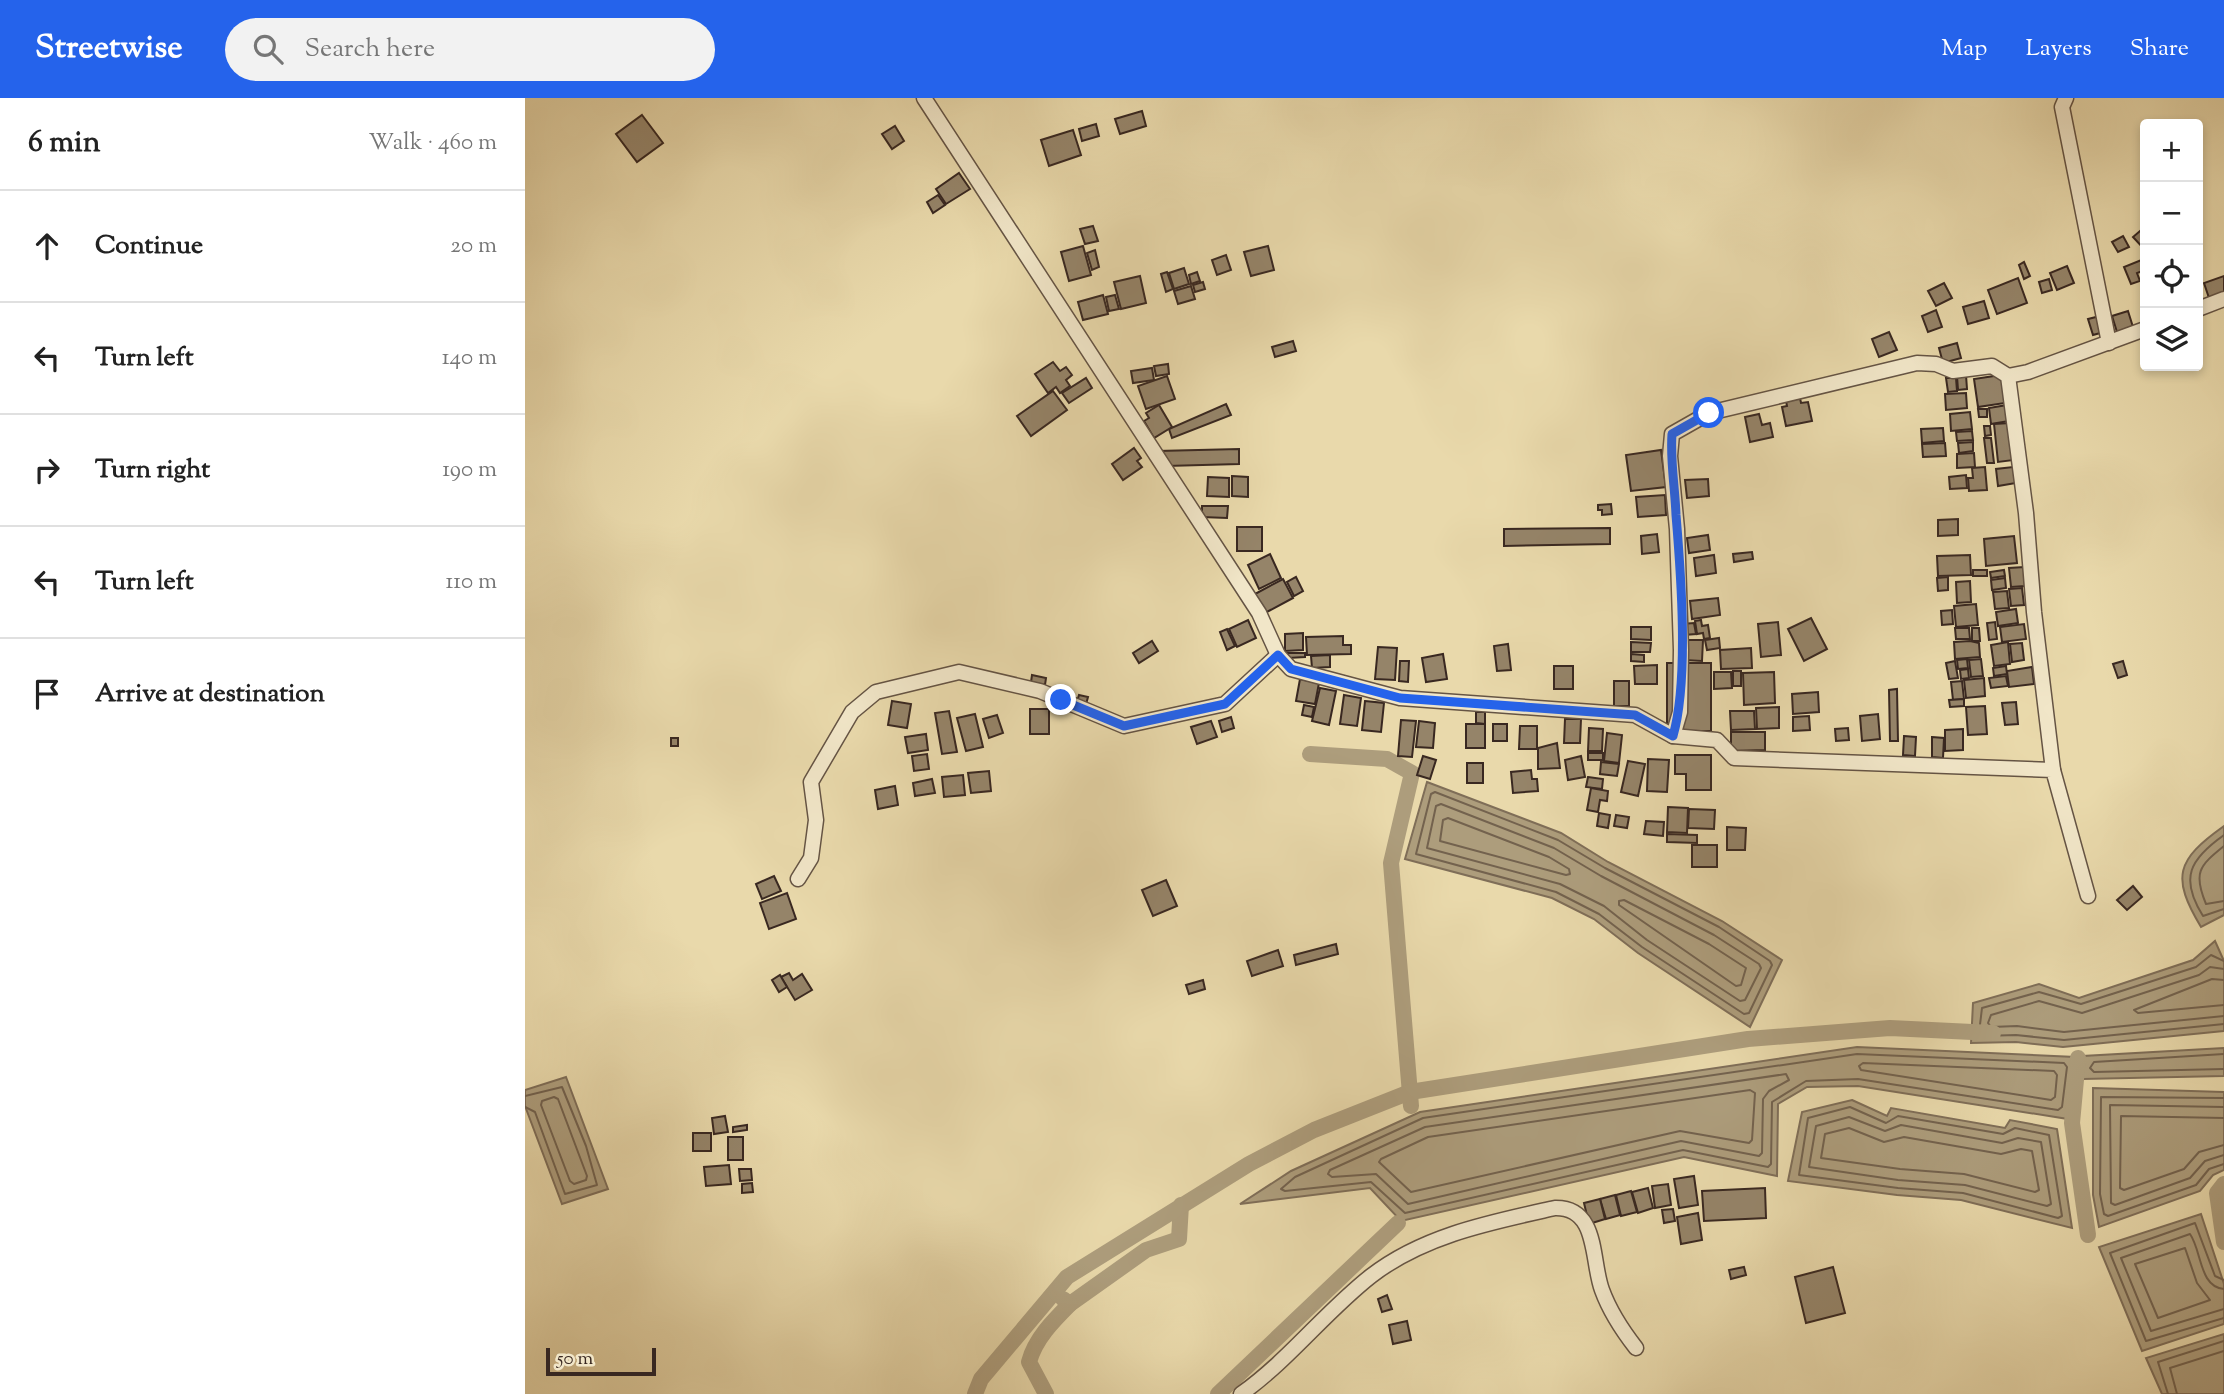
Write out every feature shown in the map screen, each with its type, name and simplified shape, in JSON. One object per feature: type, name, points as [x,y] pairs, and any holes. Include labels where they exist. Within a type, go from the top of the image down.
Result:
[{"type":"street","points":[[923,98],[1259,613],[1278,655],[1291,669],[1400,698],[1635,715],[1673,736],[1717,740],[1734,758],[2053,770]]},
{"type":"street","points":[[2066,98],[2062,107],[2109,343]]},
{"type":"street","points":[[2201,308],[2224,299]]},
{"type":"street","points":[[1673,736],[1680,712],[1681,650],[1677,529],[1670,456],[1672,434],[1709,413],[1917,363],[1936,364],[1953,371],[1992,366],[2008,376],[2028,372],[2140,331]]},
{"type":"street","points":[[2008,376],[2026,513],[2033,612],[2053,770],[2088,895]]},
{"type":"street","points":[[798,879],[811,858],[816,820],[811,782],[852,712],[876,692],[959,672],[1040,691],[1124,726],[1225,704],[1278,655]]},
{"type":"street","points":[[1241,1394],[1270,1373],[1318,1323],[1371,1276],[1412,1249],[1446,1236],[1555,1209],[1571,1209],[1582,1217],[1588,1227],[1601,1289],[1616,1321],[1636,1348]]},
{"type":"water","points":[[1427,782],[1561,833],[1608,862],[1722,921],[1782,960],[1750,1027],[1638,953],[1594,919],[1552,898],[1405,859]]},
{"type":"water","points":[[2224,826],[2224,915],[2201,927],[2185,895],[2183,870],[2196,849]]},
{"type":"water","points":[[2215,941],[2224,961],[2224,1031],[2063,1047],[2016,1042],[1971,1043],[1973,1003],[2039,984],[2079,998],[2193,960]]},
{"type":"water","points":[[1857,1047],[2075,1057],[2068,1119],[1858,1086],[1807,1087],[1778,1104],[1777,1176],[1684,1157],[1401,1221],[1370,1188],[1240,1204],[1291,1171],[1420,1112]]},
{"type":"water","points":[[2224,1048],[2224,1076],[2083,1079],[2083,1056]]},
{"type":"water","points":[[566,1077],[608,1189],[562,1204],[525,1106],[525,1090]]},
{"type":"water","points":[[2093,1088],[2224,1092],[2224,1170],[2213,1175],[2200,1191],[2099,1227],[2093,1195]]},
{"type":"water","points":[[1852,1100],[1887,1116],[1891,1108],[2005,1128],[2010,1120],[2057,1129],[2072,1228],[1961,1200],[1788,1181],[1802,1112]]},
{"type":"water","points":[[2201,1214],[2224,1284],[2224,1324],[2142,1351],[2099,1247]]},
{"type":"water","points":[[2224,1334],[2224,1394],[2162,1394],[2146,1358]]},
{"type":"building","points":[[1142,111],[1146,126],[1120,134],[1115,119]]},
{"type":"building","points":[[642,115],[663,143],[637,162],[616,134]]},
{"type":"building","points":[[1096,124],[1099,136],[1082,141],[1079,129]]},
{"type":"building","points":[[895,126],[904,141],[892,149],[882,134]]},
{"type":"building","points":[[1073,130],[1081,155],[1049,166],[1041,140]]},
{"type":"building","points":[[959,173],[970,189],[946,204],[936,189]]},
{"type":"building","points":[[938,195],[945,205],[933,213],[927,202]]},
{"type":"building","points":[[1093,226],[1098,241],[1085,244],[1080,229]]},
{"type":"building","points":[[2140,231],[2140,245],[2133,237]]},
{"type":"building","points":[[2123,236],[2129,247],[2118,252],[2112,242]]},
{"type":"building","points":[[1083,246],[1091,275],[1069,281],[1061,252]]},
{"type":"building","points":[[1268,246],[1274,270],[1251,276],[1244,252]]},
{"type":"building","points":[[1095,250],[1099,267],[1092,270],[1087,253]]},
{"type":"building","points":[[1226,255],[1231,270],[1217,275],[1212,260]]},
{"type":"building","points":[[2140,261],[2140,272],[2137,273],[2140,281],[2131,284],[2124,267]]},
{"type":"building","points":[[2024,262],[2030,276],[2024,279],[2019,265]]},
{"type":"building","points":[[2067,266],[2074,283],[2057,290],[2050,273]]},
{"type":"building","points":[[1184,268],[1189,284],[1174,289],[1169,273]]},
{"type":"building","points":[[1167,272],[1173,289],[1166,292],[1161,274]]},
{"type":"building","points":[[1197,272],[1200,281],[1191,284],[1189,275]]},
{"type":"building","points":[[1140,276],[1146,303],[1121,309],[1114,282]]},
{"type":"building","points":[[2224,276],[2224,293],[2209,298],[2204,283]]},
{"type":"building","points":[[2018,278],[2027,303],[1997,314],[1988,290]]},
{"type":"building","points":[[2049,279],[2052,290],[2042,293],[2039,282]]},
{"type":"building","points":[[1203,282],[1205,289],[1195,292],[1193,285]]},
{"type":"building","points":[[1944,283],[1952,298],[1936,306],[1928,291]]},
{"type":"building","points":[[1191,286],[1195,299],[1178,304],[1174,291]]},
{"type":"building","points":[[1103,295],[1108,314],[1083,320],[1078,302]]},
{"type":"building","points":[[1115,295],[1119,309],[1109,311],[1106,297]]},
{"type":"building","points":[[1984,301],[1989,318],[1968,324],[1963,307]]},
{"type":"building","points":[[1936,310],[1942,327],[1928,332],[1922,316]]},
{"type":"building","points":[[2128,311],[2133,327],[2117,332],[2112,316]]},
{"type":"building","points":[[2100,316],[2104,332],[2093,335],[2088,319]]},
{"type":"building","points":[[1889,332],[1897,350],[1879,357],[1872,339]]},
{"type":"building","points":[[1293,341],[1296,351],[1275,357],[1272,347]]},
{"type":"building","points":[[1957,343],[1961,358],[1943,363],[1939,348]]},
{"type":"building","points":[[1053,362],[1060,371],[1066,367],[1072,375],[1066,380],[1070,386],[1060,393],[1056,387],[1048,393],[1035,374]]},
{"type":"building","points":[[1168,364],[1169,374],[1156,376],[1154,366]]},
{"type":"building","points":[[1152,368],[1154,380],[1133,383],[1131,371]]},
{"type":"building","points":[[1966,375],[1967,389],[1958,390],[1957,376]]},
{"type":"building","points":[[2001,375],[2005,403],[1978,407],[1974,379]]},
{"type":"building","points":[[1167,376],[1175,399],[1146,409],[1138,386]]},
{"type":"building","points":[[1086,378],[1092,388],[1069,403],[1062,393]]},
{"type":"building","points":[[1946,378],[1956,378],[1957,391],[1948,392]]},
{"type":"building","points":[[1053,391],[1067,410],[1031,436],[1017,416]]},
{"type":"building","points":[[1966,393],[1967,408],[1946,410],[1945,394]]},
{"type":"building","points":[[1800,398],[1801,403],[1808,402],[1812,421],[1786,426],[1782,407],[1787,406],[1786,401]]},
{"type":"building","points":[[1226,404],[1231,415],[1172,438],[1169,429]]},
{"type":"building","points":[[1159,405],[1172,427],[1154,438],[1144,421],[1149,418],[1146,413]]},
{"type":"building","points":[[2007,405],[2009,421],[1991,424],[1989,408]]},
{"type":"building","points":[[1978,409],[1987,409],[1987,417],[1979,417]]},
{"type":"building","points":[[1970,412],[1972,429],[1951,431],[1950,414]]},
{"type":"building","points":[[1759,414],[1762,425],[1770,423],[1773,437],[1750,442],[1745,417]]},
{"type":"building","points":[[2010,423],[2014,460],[1998,462],[1994,424]]},
{"type":"building","points":[[1984,426],[1990,426],[1991,435],[1985,436]]},
{"type":"building","points":[[1943,428],[1944,441],[1922,443],[1921,429]]},
{"type":"building","points":[[1972,431],[1973,440],[1957,441],[1956,432]]},
{"type":"building","points":[[1984,438],[1991,438],[1994,463],[1987,463]]},
{"type":"building","points":[[1973,442],[1973,451],[1959,453],[1958,443]]},
{"type":"building","points":[[1945,443],[1946,456],[1923,457],[1922,444]]},
{"type":"building","points":[[1134,448],[1141,458],[1137,461],[1142,467],[1123,480],[1112,464]]},
{"type":"building","points":[[1239,449],[1239,464],[1166,466],[1158,451]]},
{"type":"building","points":[[1661,450],[1666,487],[1631,491],[1626,455]]},
{"type":"building","points":[[1974,453],[1975,467],[1957,468],[1957,454]]},
{"type":"building","points":[[1985,467],[1987,490],[1969,491],[1968,478],[1973,478],[1972,468]]},
{"type":"building","points":[[2013,467],[2016,483],[1998,486],[1996,469]]},
{"type":"building","points":[[1966,475],[1967,488],[1950,489],[1949,477]]},
{"type":"building","points":[[1232,476],[1248,477],[1248,497],[1232,496]]},
{"type":"building","points":[[1208,477],[1229,478],[1229,497],[1207,496]]},
{"type":"building","points":[[1708,479],[1709,496],[1687,498],[1685,480]]},
{"type":"building","points":[[1665,495],[1666,515],[1638,517],[1636,497]]},
{"type":"building","points":[[1611,504],[1612,514],[1602,515],[1602,510],[1598,510],[1598,505]]},
{"type":"building","points":[[1202,506],[1228,506],[1227,518],[1202,517]]},
{"type":"building","points":[[1958,519],[1958,535],[1938,536],[1938,520]]},
{"type":"building","points":[[1237,527],[1262,527],[1262,551],[1237,551]]},
{"type":"building","points":[[1610,528],[1610,544],[1504,546],[1504,529]]},
{"type":"building","points":[[1657,534],[1659,552],[1642,554],[1641,536]]},
{"type":"building","points":[[1708,535],[1710,550],[1689,553],[1687,538]]},
{"type":"building","points":[[2014,536],[2017,563],[1986,566],[1984,539]]},
{"type":"building","points":[[1752,552],[1753,559],[1734,562],[1733,554]]},
{"type":"building","points":[[1270,554],[1281,578],[1259,589],[1248,565]]},
{"type":"building","points":[[1714,555],[1716,573],[1696,576],[1694,558]]},
{"type":"building","points":[[1970,555],[1971,575],[1938,576],[1937,556]]},
{"type":"building","points":[[2024,567],[2025,586],[2011,587],[2009,568]]},
{"type":"building","points":[[1973,570],[1987,570],[1987,576],[1973,576]]},
{"type":"building","points":[[2004,570],[2005,576],[1991,578],[1990,572]]},
{"type":"building","points":[[1296,577],[1303,591],[1294,596],[1287,582]]},
{"type":"building","points":[[1948,577],[1948,590],[1938,591],[1937,578]]},
{"type":"building","points":[[2005,578],[2006,588],[1992,590],[1991,580]]},
{"type":"building","points":[[1283,579],[1293,598],[1265,613],[1255,594]]},
{"type":"building","points":[[1970,581],[1971,602],[1957,603],[1956,582]]},
{"type":"building","points":[[2022,588],[2024,605],[2011,606],[2009,589]]},
{"type":"building","points":[[2007,591],[2009,608],[1995,609],[1993,592]]},
{"type":"building","points":[[1718,598],[1720,615],[1692,619],[1690,601]]},
{"type":"building","points":[[1976,604],[1978,625],[1956,627],[1954,606]]},
{"type":"building","points":[[2016,609],[2018,623],[1998,626],[1996,612]]},
{"type":"building","points":[[1952,610],[1953,624],[1942,625],[1941,611]]},
{"type":"building","points":[[1811,618],[1827,649],[1804,661],[1788,629]]},
{"type":"building","points":[[1248,620],[1256,638],[1237,647],[1229,629]]},
{"type":"building","points":[[1701,620],[1702,626],[1708,625],[1710,638],[1704,639],[1703,633],[1697,634],[1695,621]]},
{"type":"building","points":[[1778,622],[1781,655],[1761,657],[1758,624]]},
{"type":"building","points":[[1995,622],[1997,639],[1989,640],[1987,623]]},
{"type":"building","points":[[1694,623],[1696,634],[1684,635],[1682,624]]},
{"type":"building","points":[[2024,624],[2026,639],[2002,642],[2000,627]]},
{"type":"building","points":[[1631,627],[1651,627],[1651,640],[1631,639]]},
{"type":"building","points":[[1955,628],[1969,628],[1970,639],[1956,639]]},
{"type":"building","points":[[1972,628],[1979,628],[1980,641],[1972,641]]},
{"type":"building","points":[[1227,629],[1235,646],[1227,650],[1220,632]]},
{"type":"building","points":[[1303,633],[1303,650],[1285,651],[1285,634]]},
{"type":"building","points":[[1343,636],[1343,645],[1351,645],[1351,654],[1307,655],[1306,637]]},
{"type":"building","points":[[1719,638],[1720,648],[1707,650],[1705,640]]},
{"type":"building","points":[[1685,640],[1703,640],[1702,661],[1684,660]]},
{"type":"building","points":[[1152,641],[1158,651],[1139,663],[1133,653]]},
{"type":"building","points":[[1631,642],[1651,643],[1650,652],[1631,652]]},
{"type":"building","points":[[1954,642],[1979,643],[1980,657],[1955,659]]},
{"type":"building","points":[[2008,642],[2010,664],[1994,666],[1991,645]]},
{"type":"building","points":[[2022,643],[2024,660],[2012,662],[2010,644]]},
{"type":"building","points":[[1508,644],[1511,670],[1497,671],[1494,646]]},
{"type":"building","points":[[1378,647],[1397,648],[1395,680],[1375,679]]},
{"type":"building","points":[[1751,648],[1752,668],[1721,669],[1720,650]]},
{"type":"building","points":[[1288,653],[1305,653],[1305,657],[1288,658]]},
{"type":"building","points":[[1443,654],[1447,679],[1426,682],[1422,658]]},
{"type":"building","points":[[1631,654],[1644,655],[1644,662],[1631,661]]},
{"type":"building","points":[[1330,655],[1330,667],[1312,668],[1311,656]]},
{"type":"building","points":[[1967,659],[1968,668],[1958,669],[1957,660]]},
{"type":"building","points":[[1981,659],[1983,676],[1971,677],[1969,660]]},
{"type":"building","points":[[1400,661],[1409,661],[1408,682],[1399,681]]},
{"type":"building","points":[[1955,661],[1958,678],[1949,679],[1946,663]]},
{"type":"building","points":[[2123,661],[2127,675],[2118,678],[2113,664]]},
{"type":"building","points":[[1667,663],[1711,663],[1711,731],[1667,731]]},
{"type":"building","points":[[1657,665],[1657,684],[1635,684],[1634,666]]},
{"type":"building","points":[[1554,666],[1573,666],[1573,689],[1554,689]]},
{"type":"building","points":[[2006,666],[2007,674],[1994,676],[1993,668]]},
{"type":"building","points":[[2032,667],[2034,684],[2009,687],[2007,671]]},
{"type":"building","points":[[1968,669],[1969,678],[1961,679],[1960,670]]},
{"type":"building","points":[[1733,671],[1741,671],[1741,686],[1733,686]]},
{"type":"building","points":[[1714,672],[1731,672],[1732,688],[1714,689]]},
{"type":"building","points":[[1774,672],[1775,703],[1744,705],[1743,673]]},
{"type":"building","points":[[1032,675],[1046,678],[1045,685],[1031,682]]},
{"type":"building","points":[[2006,676],[2008,686],[1991,688],[1989,678]]},
{"type":"building","points":[[1984,678],[1985,696],[1966,698],[1964,680]]},
{"type":"building","points":[[1300,679],[1319,683],[1315,704],[1296,701]]},
{"type":"building","points":[[1614,681],[1629,681],[1629,706],[1614,706]]},
{"type":"building","points":[[1962,681],[1964,699],[1953,700],[1951,682]]},
{"type":"building","points":[[1320,688],[1336,691],[1329,725],[1312,721]]},
{"type":"building","points":[[1897,689],[1898,741],[1890,741],[1889,690]]},
{"type":"building","points":[[1818,692],[1819,712],[1793,714],[1792,694]]},
{"type":"building","points":[[1079,695],[1088,697],[1085,708],[1076,705]]},
{"type":"building","points":[[1344,695],[1361,698],[1357,726],[1340,724]]},
{"type":"building","points":[[1964,699],[1964,706],[1950,707],[1949,700]]},
{"type":"building","points":[[892,701],[911,704],[907,728],[888,725]]},
{"type":"building","points":[[1365,701],[1384,703],[1381,732],[1362,730]]},
{"type":"building","points":[[2016,702],[2018,724],[2005,725],[2002,703]]},
{"type":"building","points":[[1304,705],[1314,707],[1312,717],[1302,715]]},
{"type":"building","points":[[1985,706],[1987,734],[1968,735],[1966,707]]},
{"type":"building","points":[[1779,707],[1779,728],[1757,729],[1756,708]]},
{"type":"building","points":[[1030,709],[1049,709],[1049,734],[1030,734]]},
{"type":"building","points":[[949,711],[957,752],[942,754],[935,713]]},
{"type":"building","points":[[1730,711],[1754,711],[1755,729],[1731,730]]},
{"type":"building","points":[[1476,712],[1485,712],[1485,724],[1476,723]]},
{"type":"building","points":[[975,714],[983,747],[966,751],[957,718]]},
{"type":"building","points":[[1878,714],[1880,739],[1862,741],[1860,716]]},
{"type":"building","points":[[997,715],[1003,733],[989,738],[983,719]]},
{"type":"building","points":[[1809,716],[1810,730],[1793,731],[1793,717]]},
{"type":"building","points":[[1231,717],[1234,728],[1222,732],[1219,721]]},
{"type":"building","points":[[1565,719],[1581,719],[1580,743],[1564,743]]},
{"type":"building","points":[[1401,720],[1416,721],[1412,757],[1398,756]]},
{"type":"building","points":[[1211,721],[1217,737],[1197,744],[1191,727]]},
{"type":"building","points":[[1419,721],[1435,723],[1433,748],[1416,747]]},
{"type":"building","points":[[1466,724],[1485,724],[1485,748],[1466,748]]},
{"type":"building","points":[[1493,724],[1507,724],[1507,741],[1493,741]]},
{"type":"building","points":[[1520,726],[1537,726],[1537,749],[1519,749]]},
{"type":"building","points":[[1589,728],[1603,729],[1602,751],[1588,751]]},
{"type":"building","points":[[1848,728],[1849,740],[1836,741],[1835,729]]},
{"type":"building","points":[[1963,729],[1963,750],[1945,751],[1945,730]]},
{"type":"building","points":[[1731,732],[1765,732],[1765,750],[1731,751]]},
{"type":"building","points":[[1607,733],[1622,735],[1619,763],[1604,761]]},
{"type":"building","points":[[926,734],[928,750],[908,753],[905,737]]},
{"type":"building","points":[[1904,736],[1916,737],[1915,756],[1903,755]]},
{"type":"building","points":[[1932,737],[1944,738],[1943,758],[1932,757]]},
{"type":"building","points":[[671,738],[678,738],[678,746],[671,746]]},
{"type":"building","points":[[1557,743],[1560,768],[1538,769],[1538,748]]},
{"type":"building","points":[[1588,753],[1603,753],[1603,760],[1588,760]]},
{"type":"building","points":[[927,754],[929,769],[914,771],[912,756]]},
{"type":"building","points":[[1675,755],[1711,755],[1711,790],[1686,790],[1686,774],[1675,774]]},
{"type":"building","points":[[1423,756],[1436,760],[1430,779],[1417,775]]},
{"type":"building","points":[[1581,756],[1585,777],[1568,780],[1565,760]]},
{"type":"building","points":[[1648,759],[1669,760],[1667,792],[1647,791]]},
{"type":"building","points":[[1628,761],[1645,764],[1638,796],[1621,792]]},
{"type":"building","points":[[1601,762],[1619,764],[1617,776],[1600,774]]},
{"type":"building","points":[[1467,763],[1483,763],[1483,783],[1467,783]]},
{"type":"building","points":[[1531,770],[1532,779],[1537,779],[1538,791],[1513,793],[1511,772]]},
{"type":"building","points":[[989,771],[991,791],[971,793],[968,773]]},
{"type":"building","points":[[963,775],[965,795],[944,797],[942,777]]},
{"type":"building","points":[[1588,777],[1603,779],[1602,789],[1586,787]]},
{"type":"building","points":[[932,779],[935,793],[915,796],[913,783]]},
{"type":"building","points":[[895,786],[898,805],[878,809],[875,790]]},
{"type":"building","points":[[1591,788],[1608,791],[1607,801],[1600,800],[1598,812],[1587,810]]},
{"type":"building","points":[[1668,807],[1688,808],[1687,833],[1667,832]]},
{"type":"building","points":[[1689,809],[1715,810],[1714,829],[1688,828]]},
{"type":"building","points":[[1599,813],[1610,815],[1608,828],[1597,826]]},
{"type":"building","points":[[1616,815],[1629,817],[1627,828],[1614,826]]},
{"type":"building","points":[[1646,821],[1664,822],[1663,836],[1644,834]]},
{"type":"building","points":[[1727,827],[1746,828],[1745,850],[1727,850]]},
{"type":"building","points":[[1667,834],[1697,835],[1697,843],[1667,842]]},
{"type":"building","points":[[1692,845],[1717,845],[1717,867],[1692,867]]},
{"type":"building","points":[[774,876],[781,891],[762,899],[756,884]]},
{"type":"building","points":[[1166,880],[1177,906],[1153,916],[1142,890]]},
{"type":"building","points":[[2133,886],[2142,897],[2127,910],[2117,900]]},
{"type":"building","points":[[787,893],[796,919],[769,929],[760,903]]},
{"type":"building","points":[[1336,944],[1338,954],[1296,965],[1294,955]]},
{"type":"building","points":[[1278,950],[1283,966],[1252,976],[1247,961]]},
{"type":"building","points":[[789,973],[793,980],[802,974],[812,990],[795,1000],[781,977]]},
{"type":"building","points":[[780,975],[787,987],[779,992],[772,980]]},
{"type":"building","points":[[1203,980],[1205,989],[1189,994],[1186,985]]},
{"type":"building","points":[[725,1116],[728,1132],[714,1134],[712,1118]]},
{"type":"building","points":[[747,1125],[747,1130],[733,1132],[733,1127]]},
{"type":"building","points":[[693,1133],[711,1133],[711,1151],[693,1151]]},
{"type":"building","points":[[728,1137],[743,1137],[743,1160],[728,1160]]},
{"type":"building","points":[[729,1165],[731,1184],[706,1186],[704,1167]]},
{"type":"building","points":[[739,1169],[751,1169],[752,1180],[740,1181]]},
{"type":"building","points":[[1694,1176],[1698,1205],[1679,1208],[1674,1179]]},
{"type":"building","points":[[752,1183],[753,1192],[742,1193],[742,1184]]},
{"type":"building","points":[[1668,1184],[1671,1205],[1655,1208],[1652,1186]]},
{"type":"building","points":[[1648,1188],[1653,1208],[1638,1213],[1632,1192]]},
{"type":"building","points":[[1765,1188],[1766,1218],[1704,1221],[1702,1191]]},
{"type":"building","points":[[1631,1191],[1637,1212],[1621,1216],[1616,1195]]},
{"type":"building","points":[[1615,1195],[1620,1215],[1606,1219],[1600,1199]]},
{"type":"building","points":[[1600,1199],[1605,1219],[1589,1224],[1584,1203]]},
{"type":"building","points":[[1673,1209],[1675,1221],[1664,1223],[1662,1210]]},
{"type":"building","points":[[1698,1213],[1702,1240],[1681,1244],[1677,1217]]},
{"type":"building","points":[[1744,1267],[1746,1275],[1731,1279],[1729,1270]]},
{"type":"building","points":[[1833,1267],[1845,1313],[1806,1323],[1795,1277]]},
{"type":"building","points":[[1387,1295],[1392,1309],[1382,1312],[1378,1299]]},
{"type":"building","points":[[1407,1321],[1411,1340],[1393,1344],[1389,1325]]},
{"type":"waterway","points":[[1310,754],[1387,759],[1412,773],[1391,863],[1411,1106]]},
{"type":"waterway","points":[[975,1394],[981,1379],[1067,1277],[1249,1164],[1314,1130],[1410,1092],[1748,1039],[1890,1028],[1993,1033]]},
{"type":"waterway","points":[[2078,1058],[2072,1123],[2088,1235]]},
{"type":"waterway","points":[[2224,1184],[2217,1193],[2224,1242]]},
{"type":"waterway","points":[[1070,1304],[1146,1250],[1179,1239],[1181,1205]]},
{"type":"waterway","points":[[1218,1394],[1398,1223]]},
{"type":"waterway","points":[[1046,1394],[1029,1362],[1040,1338],[1070,1304],[1063,1299]]},
{"type":"route","points":[[1061,700],[1124,726],[1225,704],[1278,655],[1291,669],[1400,698],[1635,715],[1673,736],[1680,712],[1681,650],[1677,529],[1670,456],[1672,434],[1709,413]]}]
